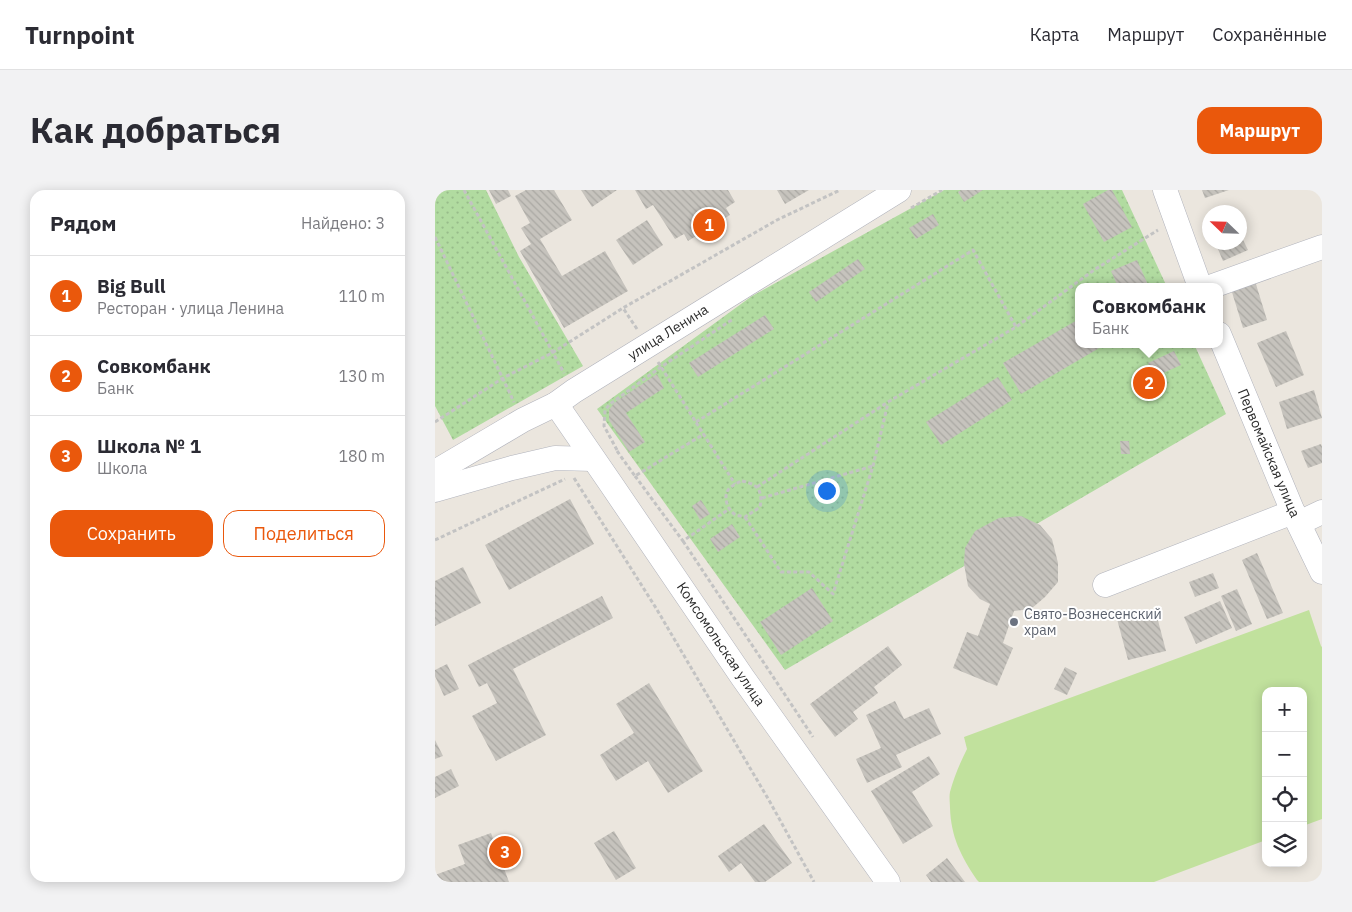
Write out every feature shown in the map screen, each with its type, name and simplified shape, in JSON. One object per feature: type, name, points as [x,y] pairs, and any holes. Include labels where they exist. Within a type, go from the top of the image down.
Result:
[{"type":"street","points":[[1165,190],[1199,283]]},
{"type":"street","name":"улица Ленина","points":[[435,472],[565,397],[648,345],[902,201]]},
{"type":"street","points":[[1221,283],[1322,247]]},
{"type":"street","name":"Первомайская улица","points":[[1223,344],[1296,517],[1322,572]]},
{"type":"street","name":"Комсомольская улица","points":[[565,397],[595,462],[743,678],[888,882]]},
{"type":"street","points":[[435,490],[555,458],[595,462]]},
{"type":"street","points":[[1105,585],[1296,517],[1322,512]]},
{"type":"path","points":[[435,194],[441,190]]},
{"type":"path","points":[[464,190],[552,353],[565,397]]},
{"type":"path","points":[[435,422],[503,378],[552,353],[623,308],[777,220],[839,190]]},
{"type":"path","points":[[902,201],[942,190]]},
{"type":"path","points":[[1076,283],[1176,219]]},
{"type":"path","points":[[435,238],[523,420]]},
{"type":"path","points":[[696,422],[973,250],[1016,326]]},
{"type":"path","points":[[757,487],[888,402],[1016,326],[1075,284]]},
{"type":"path","points":[[623,308],[735,484]]},
{"type":"path","points":[[741,314],[661,367],[610,404],[605,410],[604,426],[617,450],[683,541],[816,742]]},
{"type":"path","points":[[745,517],[760,507],[762,498],[757,487],[750,482],[742,481],[735,484],[728,491],[726,500],[729,509],[736,515],[745,517],[781,572],[809,572],[833,594],[873,466],[888,402]]},
{"type":"path","points":[[635,476],[703,434]]},
{"type":"path","points":[[595,462],[617,450]]},
{"type":"path","points":[[762,498],[873,466]]},
{"type":"path","points":[[435,540],[573,476],[656,608],[770,802],[814,882]]},
{"type":"path","points":[[683,541],[729,509]]},
{"type":"green space","points":[[435,190],[486,190],[519,257],[583,366],[453,440],[435,406]]},
{"type":"green space","points":[[944,190],[1122,190],[1165,283],[1075,283],[1075,348],[1196,348],[1226,414],[785,670],[597,409],[752,296]]},
{"type":"green space","points":[[1309,610],[1322,647],[1322,819],[1307,825],[1307,687],[1262,687],[1262,842],[1154,882],[979,882],[966,863],[952,828],[950,792],[957,770],[967,749],[964,737]]},
{"type":"building","points":[[489,190],[508,190],[511,196],[496,204]]},
{"type":"building","points":[[526,190],[554,190],[572,220],[540,239],[562,276],[605,251],[628,291],[564,328],[520,251],[531,244],[521,228],[530,223],[515,196]]},
{"type":"building","points":[[581,190],[617,190],[592,207]]},
{"type":"building","points":[[635,190],[728,190],[735,202],[726,208],[730,215],[688,241],[684,234],[675,239],[653,205],[646,209]]},
{"type":"building","points":[[777,190],[809,190],[785,204]]},
{"type":"building","points":[[961,190],[983,190],[964,202],[958,192]]},
{"type":"building","points":[[1108,190],[1112,190],[1132,227],[1104,242],[1083,204]]},
{"type":"building","points":[[1202,190],[1229,190],[1205,198]]},
{"type":"building","points":[[933,214],[939,225],[916,239],[909,228]]},
{"type":"building","points":[[647,220],[663,245],[633,265],[616,240]]},
{"type":"building","points":[[1247,248],[1248,250],[1223,261],[1218,250],[1247,250]]},
{"type":"building","points":[[858,259],[865,269],[816,302],[809,292]]},
{"type":"building","points":[[1137,260],[1147,283],[1116,283],[1111,271]]},
{"type":"building","points":[[1255,281],[1267,320],[1243,328],[1231,289]]},
{"type":"building","points":[[765,315],[774,329],[698,377],[689,363]]},
{"type":"building","points":[[1075,321],[1075,348],[1099,348],[1021,394],[1003,363]]},
{"type":"building","points":[[1286,331],[1304,375],[1276,387],[1257,343]]},
{"type":"building","points":[[1174,351],[1181,365],[1154,377],[1148,363]]},
{"type":"building","points":[[657,374],[664,388],[626,413],[645,442],[629,452],[609,420],[609,410],[614,403]]},
{"type":"building","points":[[998,377],[1012,400],[941,445],[926,422]]},
{"type":"building","points":[[1314,390],[1322,418],[1287,429],[1279,402]]},
{"type":"building","points":[[1120,441],[1129,441],[1130,454],[1121,454]]},
{"type":"building","points":[[1321,444],[1322,463],[1308,468],[1301,451]]},
{"type":"building","points":[[570,499],[594,544],[509,590],[485,545]]},
{"type":"building","points":[[701,500],[710,514],[700,520],[692,506]]},
{"type":"building","points":[[1021,516],[1040,525],[1052,539],[1058,563],[1058,582],[1031,609],[1014,611],[1003,643],[1013,648],[997,686],[953,668],[967,632],[978,636],[990,604],[980,599],[968,586],[964,564],[965,548],[975,531],[999,518]]},
{"type":"building","points":[[732,524],[740,537],[718,552],[710,539]]},
{"type":"building","points":[[1257,553],[1283,613],[1267,619],[1242,560]]},
{"type":"building","points":[[463,567],[481,603],[435,626],[435,581]]},
{"type":"building","points":[[1213,573],[1219,588],[1195,597],[1189,582]]},
{"type":"building","points":[[812,588],[833,621],[781,655],[760,622]]},
{"type":"building","points":[[1237,589],[1252,624],[1236,631],[1221,596]]},
{"type":"building","points":[[602,596],[613,618],[513,669],[546,735],[496,761],[472,716],[497,703],[487,683],[479,687],[468,665]]},
{"type":"building","points":[[1220,601],[1232,628],[1196,644],[1184,617]]},
{"type":"building","points":[[1155,609],[1166,651],[1128,660],[1117,619]]},
{"type":"building","points":[[888,646],[902,665],[874,687],[878,693],[853,712],[858,719],[835,737],[810,704]]},
{"type":"building","points":[[447,664],[459,689],[444,696],[435,676],[435,670]]},
{"type":"building","points":[[1065,667],[1077,673],[1067,695],[1054,689]]},
{"type":"building","points":[[649,683],[703,771],[668,793],[648,761],[616,781],[600,755],[634,733],[616,704]]},
{"type":"building","points":[[895,701],[904,719],[929,708],[941,734],[896,755],[902,767],[867,783],[856,759],[881,748],[866,715]]},
{"type":"building","points":[[435,740],[443,756],[435,759]]},
{"type":"building","points":[[929,756],[940,774],[912,792],[933,826],[903,844],[871,791]]},
{"type":"building","points":[[451,769],[459,786],[435,798],[435,777]]},
{"type":"building","points":[[764,824],[792,863],[765,882],[755,882],[741,863],[729,872],[718,856]]},
{"type":"building","points":[[614,831],[636,868],[616,880],[594,843]]},
{"type":"building","points":[[491,833],[509,882],[435,882],[435,875],[465,864],[458,845]]},
{"type":"building","points":[[947,858],[965,882],[931,882],[926,875]]},
{"type":"place","name":"Big Bull","points":[[709,225]]},
{"type":"place","name":"Совкомбанк","points":[[1149,383]]},
{"type":"place","name":"Свято-Вознесенский храм","points":[[1014,622]]},
{"type":"place","name":"Школа № 1","points":[[505,852]]}]
